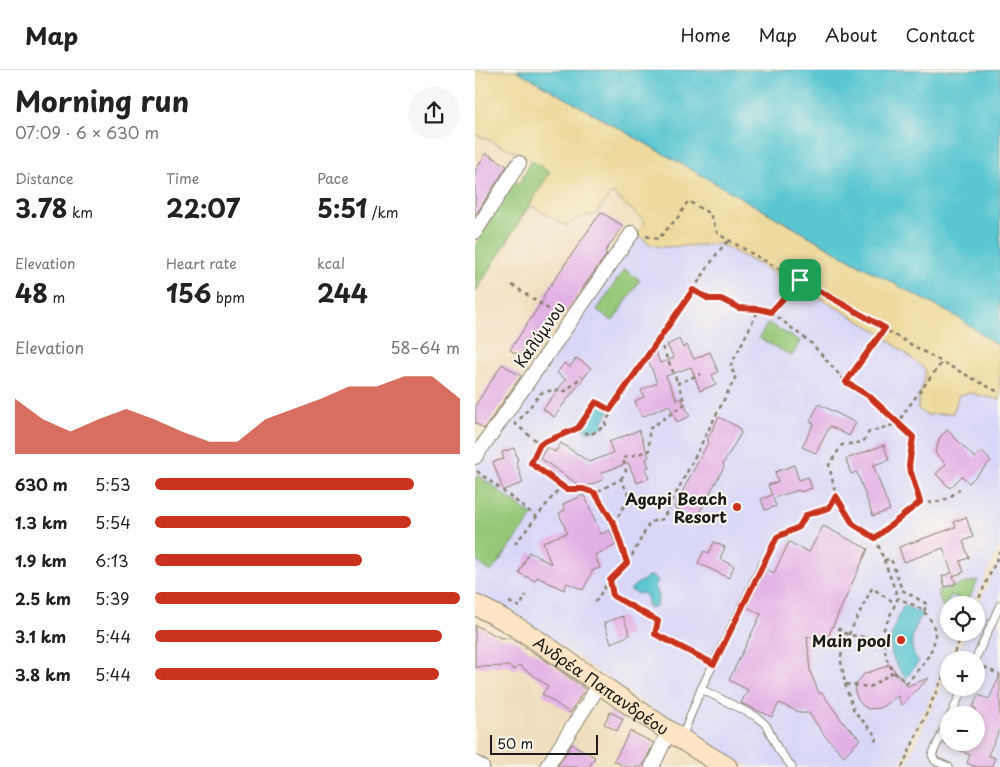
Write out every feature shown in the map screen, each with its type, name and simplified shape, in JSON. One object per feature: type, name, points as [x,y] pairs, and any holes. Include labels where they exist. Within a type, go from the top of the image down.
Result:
[{"type":"main road","name":"Ανδρέα Παπανδρέου","points":[[475,606],[492,613],[536,638],[675,736],[727,767]]},
{"type":"street","points":[[475,232],[519,163]]},
{"type":"street","name":"Καλύμνου","points":[[476,464],[569,322],[632,232]]},
{"type":"street","points":[[547,767],[600,684]]},
{"type":"street","points":[[652,767],[675,736]]},
{"type":"street","points":[[475,763],[482,767]]},
{"type":"lane","points":[[675,736],[701,690],[763,563]]},
{"type":"lane","points":[[980,651],[1000,605]]},
{"type":"lane","points":[[701,690],[757,717],[766,726],[778,749],[792,767]]},
{"type":"lane","points":[[940,740],[933,756],[935,761],[949,767]]},
{"type":"path","points":[[658,239],[679,216],[688,202],[710,214],[718,234],[1000,393]]},
{"type":"path","points":[[578,428],[590,435],[606,425],[605,422],[612,412],[610,410],[718,252],[729,240]]},
{"type":"path","points":[[771,312],[800,280]]},
{"type":"path","points":[[512,285],[569,322]]},
{"type":"path","points":[[693,290],[709,299],[721,299],[739,308],[771,312],[811,343],[846,382],[869,396],[900,423],[913,437],[909,466],[920,502]]},
{"type":"path","points":[[595,602],[610,580],[627,563],[650,522],[663,519],[736,376],[730,367],[759,309]]},
{"type":"path","points":[[846,382],[885,328]]},
{"type":"path","points":[[595,493],[621,479],[626,471],[623,458],[649,451],[649,429],[685,404],[659,340]]},
{"type":"path","points":[[900,423],[903,414],[942,362]]},
{"type":"path","points":[[678,384],[701,374]]},
{"type":"path","points":[[516,424],[541,393],[553,390],[566,391],[582,376]]},
{"type":"path","points":[[610,410],[596,402],[578,428],[540,444],[531,463],[566,489],[583,489],[595,493],[614,524],[627,563]]},
{"type":"path","points":[[512,421],[540,444]]},
{"type":"path","points":[[897,598],[924,611],[935,626],[935,640],[924,662],[907,683],[893,672],[886,658],[883,631],[897,598],[884,560],[875,538],[853,524],[836,496],[829,465],[842,445],[863,442],[869,432],[900,423]]},
{"type":"path","points":[[476,464],[537,517]]},
{"type":"path","points":[[614,524],[629,496],[621,479]]},
{"type":"path","points":[[515,544],[562,485]]},
{"type":"path","points":[[875,538],[920,502],[931,503],[947,500],[960,489]]},
{"type":"path","points":[[763,563],[777,537],[799,527],[806,515],[829,508],[836,496]]},
{"type":"path","points":[[980,596],[1000,552]]},
{"type":"path","points":[[884,560],[891,559],[902,590],[927,604],[924,611]]},
{"type":"path","points":[[610,580],[613,596],[658,621],[655,634],[714,664]]},
{"type":"path","points":[[873,745],[877,737],[854,711],[845,684],[841,661],[842,648],[872,588],[895,603]]},
{"type":"path","points":[[503,599],[520,606],[526,595]]},
{"type":"path","points":[[838,628],[848,635],[883,639]]},
{"type":"path","points":[[985,666],[1000,675]]},
{"type":"path","points":[[845,684],[870,687],[893,672]]},
{"type":"path","points":[[902,767],[940,684]]},
{"type":"shaded area","name":"Agapi Beach Resort","points":[[641,237],[652,245],[685,247],[720,244],[792,282],[877,331],[925,369],[923,385],[918,395],[918,409],[921,412],[953,413],[959,395],[970,393],[1000,400],[1000,546],[977,596],[940,596],[940,641],[956,641],[952,651],[940,651],[940,677],[899,767],[750,767],[681,729],[508,609],[475,594],[475,467],[571,324],[626,248]]},
{"type":"shaded area","points":[[1000,558],[1000,767],[905,767],[940,690],[940,696],[985,696],[985,651],[957,651],[962,641],[985,641],[985,596],[982,596]]},
{"type":"green space","points":[[531,160],[550,172],[475,293],[475,246],[512,182],[520,183]]},
{"type":"green space","points":[[624,269],[640,280],[613,321],[597,310]]},
{"type":"green space","points":[[768,323],[800,341],[792,356],[759,338]]},
{"type":"green space","points":[[478,475],[533,516],[491,572],[475,560],[475,479]]},
{"type":"green space","points":[[978,580],[970,596],[940,596],[940,599],[937,591]]},
{"type":"sand","points":[[475,70],[516,70],[865,268],[959,318],[1000,347],[1000,400],[970,393],[959,395],[953,413],[927,415],[918,409],[925,369],[877,331],[792,282],[720,244],[662,247],[652,245],[637,235],[645,221],[612,193],[594,216],[579,218],[566,226],[530,205],[550,172],[524,156],[475,134]]},
{"type":"water","points":[[516,70],[1000,70],[1000,347],[959,318],[865,268]]},
{"type":"water","points":[[596,404],[609,411],[602,422],[605,425],[594,431],[591,429],[589,432],[582,428],[588,420],[585,418]]},
{"type":"water","points":[[649,575],[658,580],[655,586],[659,596],[656,607],[649,607],[645,594],[638,594],[630,590]]},
{"type":"water","name":"Main pool","points":[[904,605],[922,614],[912,638],[912,650],[919,661],[906,678],[898,668],[891,650],[892,633]]},
{"type":"building","points":[[486,153],[507,166],[475,216],[475,171]]},
{"type":"building","points":[[601,212],[623,226],[605,252],[607,254],[566,311],[559,306],[530,349],[526,347],[520,356],[510,350],[545,297],[543,296]]},
{"type":"building","points":[[679,339],[683,348],[687,345],[694,359],[710,352],[718,372],[712,375],[716,384],[700,391],[691,367],[666,376],[677,400],[681,398],[690,416],[677,422],[669,405],[642,417],[635,401],[644,397],[641,390],[657,383],[646,354],[655,350],[660,363],[674,358],[667,345]]},
{"type":"building","points":[[576,358],[591,368],[554,417],[543,409],[566,379],[557,373],[564,363],[570,367]]},
{"type":"building","points":[[502,364],[521,376],[484,429],[475,423],[475,406]]},
{"type":"building","points":[[819,404],[856,423],[849,436],[830,426],[816,453],[802,447],[814,423],[810,421]]},
{"type":"building","points":[[719,417],[738,427],[741,433],[723,464],[724,467],[696,519],[674,507],[709,441],[707,440]]},
{"type":"building","points":[[639,430],[649,457],[646,459],[649,467],[645,469],[649,478],[637,483],[628,463],[601,473],[604,479],[583,488],[540,458],[547,447],[555,452],[561,443],[589,462],[613,453],[609,442]]},
{"type":"building","points":[[947,430],[975,458],[981,451],[991,461],[969,483],[962,476],[950,488],[936,474],[946,464],[935,453],[940,437]]},
{"type":"building","points":[[884,445],[889,460],[873,465],[890,510],[873,516],[857,472],[851,474],[846,459]]},
{"type":"building","points":[[514,448],[523,483],[503,490],[493,462],[504,459],[502,452]]},
{"type":"building","points":[[794,465],[799,480],[808,477],[812,488],[773,498],[776,506],[765,510],[761,499],[772,495],[768,485],[778,482],[775,472]]},
{"type":"building","points":[[584,495],[601,534],[610,530],[616,545],[595,555],[600,568],[593,570],[583,590],[567,583],[564,590],[537,577],[535,581],[519,573],[529,552],[551,564],[543,542],[567,533],[559,513],[565,510],[563,504]]},
{"type":"building","points":[[966,517],[973,537],[963,541],[969,558],[960,561],[964,572],[953,576],[956,584],[945,587],[942,576],[952,573],[943,548],[904,562],[899,547],[956,527],[954,522]]},
{"type":"building","points":[[823,526],[868,549],[825,643],[807,636],[810,671],[819,693],[822,693],[843,722],[860,739],[844,756],[825,736],[809,713],[801,713],[779,703],[772,717],[741,703],[748,690],[729,680],[761,614],[747,607],[766,569],[774,573],[789,542],[809,552]]},
{"type":"building","points":[[714,542],[725,547],[720,559],[734,566],[729,578],[698,563],[704,551],[709,553]]},
{"type":"building","points":[[623,616],[630,635],[611,643],[604,623]]},
{"type":"building","points":[[475,625],[501,638],[511,638],[585,689],[570,713],[542,694],[548,686],[519,665],[515,670],[509,666],[475,667]]},
{"type":"building","points":[[887,664],[890,665],[907,686],[929,678],[901,705],[898,696],[880,708],[868,709],[857,698],[855,691],[857,683],[864,674],[887,666]]},
{"type":"building","points":[[1000,675],[1000,729],[988,755],[995,758],[991,767],[976,767],[967,763],[970,755],[961,751],[985,751],[985,706],[973,706],[978,696],[989,699]]},
{"type":"building","points":[[610,712],[623,719],[617,731],[604,724]]},
{"type":"building","points":[[630,731],[654,743],[642,767],[625,767],[614,761]]},
{"type":"building","points":[[572,744],[595,757],[589,767],[557,767]]},
{"type":"place","name":"Agapi Beach Resort","points":[[737,507]]},
{"type":"place","name":"Main pool","points":[[901,640]]},
{"type":"route","points":[[800,280],[885,328],[846,382],[869,396],[913,437],[909,466],[920,502],[875,538],[853,524],[836,496],[829,508],[806,515],[799,527],[777,537],[714,664],[655,634],[658,621],[613,596],[610,580],[627,563],[614,524],[595,493],[583,489],[566,489],[531,463],[540,444],[578,428],[596,402],[610,410],[693,290],[709,299],[721,299],[739,308],[771,312],[800,280]]}]
